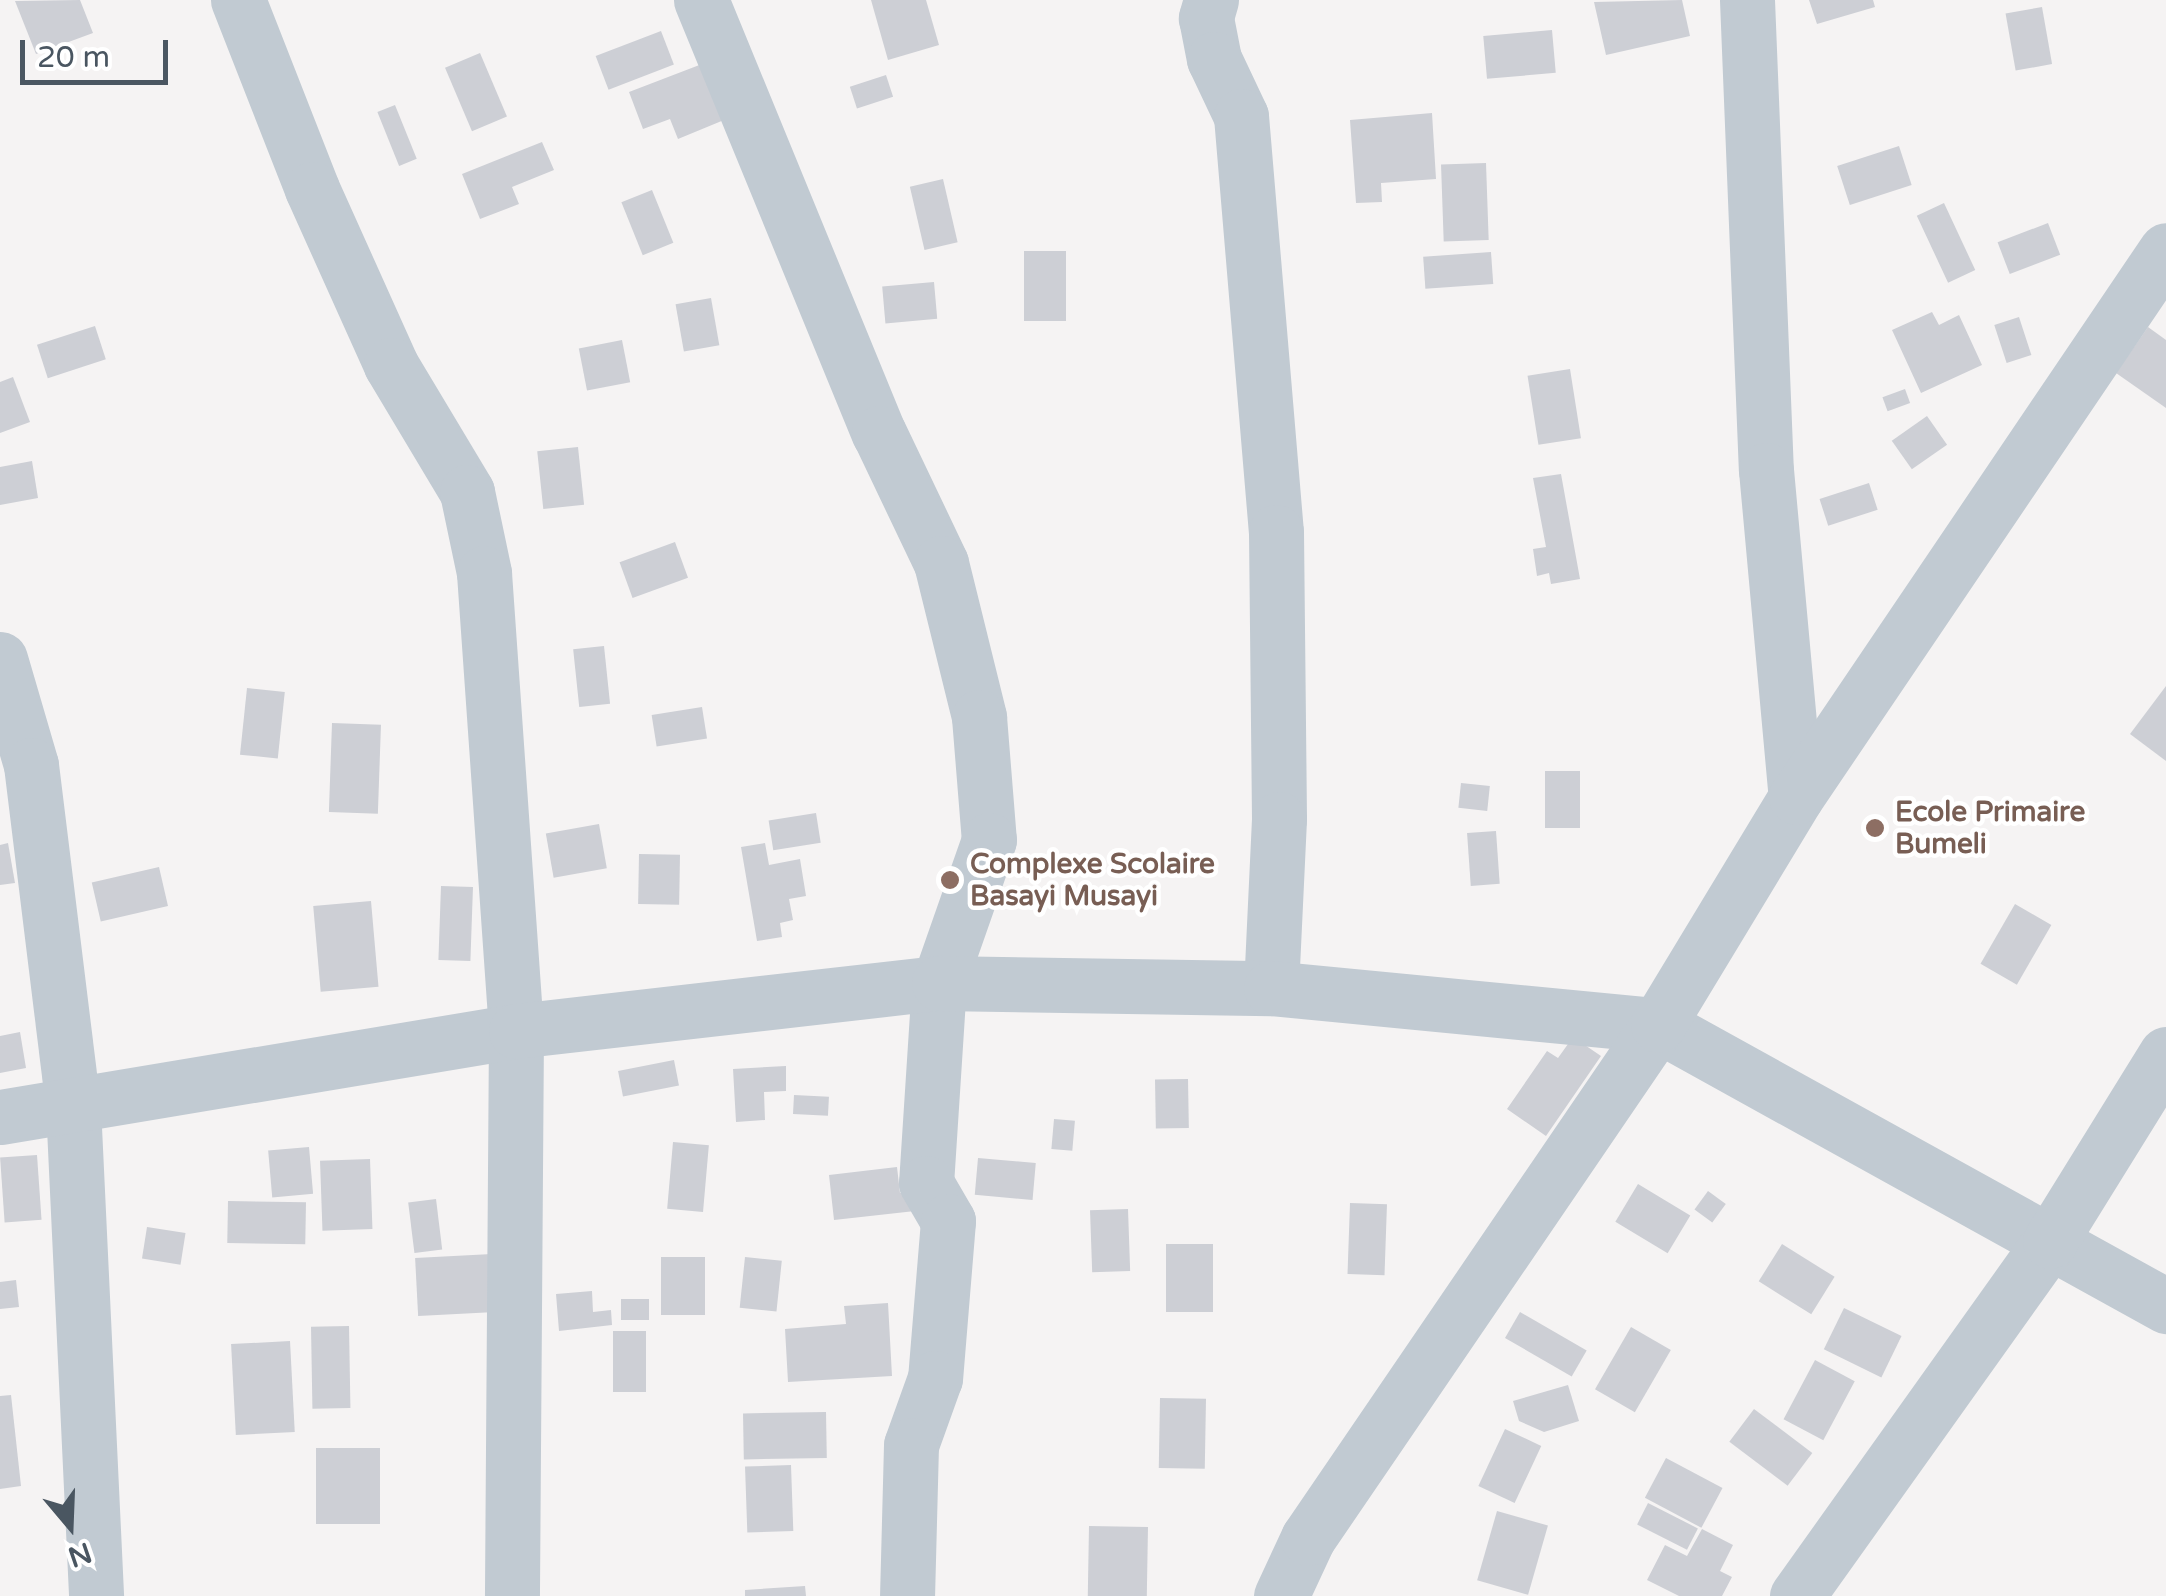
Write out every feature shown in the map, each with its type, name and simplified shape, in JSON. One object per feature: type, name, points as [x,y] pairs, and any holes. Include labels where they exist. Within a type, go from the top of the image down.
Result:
[{"type":"street","points":[[238,0],[312,189],[392,364],[466,492],[484,573],[516,1031],[512,1596]]},
{"type":"street","points":[[702,0],[879,433],[940,563],[979,717],[989,840],[939,983],[926,1183],[948,1220],[935,1378],[910,1445],[907,1596]]},
{"type":"street","points":[[1211,0],[1206,18],[1214,59],[1241,116],[1276,532],[1278,819],[1271,988]]},
{"type":"street","points":[[1747,0],[1766,470],[1796,797]]},
{"type":"street","points":[[1281,1596],[1308,1538],[1658,1025],[1796,797],[2166,250]]},
{"type":"street","points":[[0,659],[31,766],[73,1106],[96,1596]]},
{"type":"street","points":[[0,1117],[516,1031],[939,983],[1271,988],[1658,1025],[2166,1306]]},
{"type":"street","points":[[1797,1596],[2050,1241],[2166,1054]]},
{"type":"building","points":[[80,0],[93,33],[36,54],[15,1]]},
{"type":"building","points":[[871,0],[926,0],[939,45],[888,60]]},
{"type":"building","points":[[1682,0],[1690,36],[1606,55],[1594,2]]},
{"type":"building","points":[[1809,0],[1873,0],[1875,7],[1817,24]]},
{"type":"building","points":[[2042,7],[2052,64],[2016,71],[2006,13]]},
{"type":"building","points":[[1552,30],[1556,73],[1487,79],[1483,36]]},
{"type":"building","points":[[661,31],[674,65],[609,90],[596,56]]},
{"type":"building","points":[[480,53],[507,117],[472,131],[445,68]]},
{"type":"building","points":[[702,64],[724,120],[678,139],[670,119],[643,129],[629,92]]},
{"type":"building","points":[[886,75],[893,97],[857,109],[850,87]]},
{"type":"building","points":[[395,105],[417,159],[399,166],[377,112]]},
{"type":"building","points":[[1432,113],[1436,179],[1381,183],[1382,202],[1356,203],[1350,120]]},
{"type":"building","points":[[542,142],[554,170],[512,187],[519,204],[480,219],[462,174]]},
{"type":"building","points":[[1899,146],[1912,185],[1850,205],[1837,166]]},
{"type":"building","points":[[1486,163],[1489,240],[1444,242],[1441,165]]},
{"type":"building","points":[[943,179],[958,242],[924,250],[910,187]]},
{"type":"building","points":[[652,190],[673,243],[643,255],[621,202]]},
{"type":"building","points":[[1944,203],[1975,270],[1948,283],[1917,216]]},
{"type":"building","points":[[2048,223],[2060,255],[2010,274],[1998,242]]},
{"type":"building","points":[[1024,251],[1066,251],[1066,321],[1024,321]]},
{"type":"building","points":[[1491,252],[1493,284],[1425,289],[1423,257]]},
{"type":"building","points":[[934,282],[937,319],[885,323],[882,287]]},
{"type":"building","points":[[711,298],[719,345],[684,352],[676,304]]},
{"type":"building","points":[[1932,312],[1939,325],[1959,315],[1982,365],[1921,393],[1892,330]]},
{"type":"building","points":[[2019,317],[2031,355],[2007,363],[1994,325]]},
{"type":"building","points":[[95,326],[106,359],[48,378],[37,345]]},
{"type":"building","points":[[2148,327],[2166,340],[2166,408],[2116,373]]},
{"type":"building","points":[[622,340],[630,382],[587,391],[579,348]]},
{"type":"building","points":[[1570,369],[1581,438],[1538,445],[1528,376]]},
{"type":"building","points":[[13,377],[30,422],[0,433],[0,382]]},
{"type":"building","points":[[1905,389],[1910,403],[1888,411],[1882,397]]},
{"type":"building","points":[[1927,416],[1947,445],[1912,469],[1892,441]]},
{"type":"building","points":[[578,447],[584,505],[543,509],[537,451]]},
{"type":"building","points":[[32,461],[38,498],[0,505],[0,467]]},
{"type":"building","points":[[1561,474],[1580,579],[1551,584],[1549,573],[1537,576],[1533,549],[1546,547],[1533,478]]},
{"type":"building","points":[[1869,483],[1878,510],[1828,526],[1820,499]]},
{"type":"building","points":[[675,542],[688,578],[633,598],[620,562]]},
{"type":"building","points":[[604,646],[610,704],[579,707],[573,649]]},
{"type":"building","points":[[2166,686],[2166,761],[2130,734]]},
{"type":"building","points":[[247,688],[285,692],[278,759],[240,755]]},
{"type":"building","points":[[702,707],[707,739],[657,747],[652,715]]},
{"type":"building","points":[[332,723],[381,725],[378,814],[329,812]]},
{"type":"building","points":[[1545,771],[1580,771],[1580,828],[1545,828]]},
{"type":"building","points":[[1461,783],[1490,786],[1487,811],[1458,808]]},
{"type":"building","points":[[816,813],[821,843],[773,850],[769,821]]},
{"type":"building","points":[[599,824],[607,868],[554,878],[546,833]]},
{"type":"building","points":[[1496,831],[1500,884],[1471,886],[1467,833]]},
{"type":"building","points":[[8,843],[15,883],[0,885],[0,845]]},
{"type":"building","points":[[765,843],[769,865],[800,859],[806,896],[789,899],[793,920],[780,923],[782,937],[757,941],[741,847]]},
{"type":"building","points":[[639,854],[680,855],[679,905],[638,904]]},
{"type":"building","points":[[159,867],[168,906],[101,921],[92,883]]},
{"type":"building","points":[[441,886],[473,887],[470,961],[438,960]]},
{"type":"building","points":[[371,901],[378,987],[321,992],[313,906]]},
{"type":"building","points":[[2015,904],[2051,925],[2017,985],[1980,964]]},
{"type":"building","points":[[20,1032],[26,1068],[0,1073],[0,1036]]},
{"type":"building","points":[[1573,1037],[1601,1056],[1546,1136],[1507,1109],[1547,1051],[1558,1058]]},
{"type":"building","points":[[674,1060],[679,1086],[623,1096],[618,1071]]},
{"type":"building","points":[[786,1066],[786,1091],[764,1092],[765,1120],[736,1122],[733,1069]]},
{"type":"building","points":[[1188,1079],[1189,1128],[1156,1129],[1155,1080]]},
{"type":"building","points":[[794,1095],[829,1097],[828,1116],[793,1114]]},
{"type":"building","points":[[1054,1119],[1075,1121],[1072,1151],[1051,1149]]},
{"type":"building","points":[[673,1142],[709,1145],[703,1212],[667,1209]]},
{"type":"building","points":[[309,1147],[313,1194],[272,1197],[268,1151]]},
{"type":"building","points":[[37,1155],[42,1220],[5,1222],[0,1158]]},
{"type":"building","points":[[978,1158],[1036,1163],[1033,1200],[975,1195]]},
{"type":"building","points":[[370,1159],[372,1229],[322,1231],[320,1161]]},
{"type":"building","points":[[897,1167],[900,1193],[912,1192],[915,1211],[834,1220],[829,1175]]},
{"type":"building","points":[[1638,1184],[1690,1215],[1668,1253],[1615,1222]]},
{"type":"building","points":[[1708,1191],[1726,1204],[1712,1223],[1694,1210]]},
{"type":"building","points":[[436,1199],[442,1250],[414,1253],[408,1202]]},
{"type":"building","points":[[228,1201],[306,1202],[305,1244],[227,1243]]},
{"type":"building","points":[[1350,1203],[1387,1204],[1384,1275],[1348,1274]]},
{"type":"building","points":[[1128,1209],[1130,1271],[1092,1272],[1090,1210]]},
{"type":"building","points":[[147,1227],[186,1233],[181,1265],[142,1259]]},
{"type":"building","points":[[1166,1244],[1213,1244],[1213,1312],[1166,1312]]},
{"type":"building","points":[[1782,1244],[1835,1277],[1811,1314],[1759,1281]]},
{"type":"building","points":[[492,1254],[495,1312],[418,1316],[415,1258]]},
{"type":"building","points":[[661,1257],[705,1257],[705,1315],[661,1315]]},
{"type":"building","points":[[745,1257],[782,1261],[776,1312],[740,1308]]},
{"type":"building","points":[[16,1280],[19,1307],[0,1309],[0,1282]]},
{"type":"building","points":[[592,1291],[593,1312],[611,1310],[612,1325],[559,1331],[556,1294]]},
{"type":"building","points":[[621,1299],[649,1299],[649,1320],[621,1320]]},
{"type":"building","points":[[888,1303],[892,1376],[788,1382],[785,1329],[846,1324],[844,1306]]},
{"type":"building","points":[[1844,1308],[1902,1336],[1881,1377],[1824,1349]]},
{"type":"building","points":[[1520,1312],[1587,1350],[1572,1376],[1505,1338]]},
{"type":"building","points":[[349,1326],[350,1408],[312,1409],[311,1327]]},
{"type":"building","points":[[1631,1327],[1671,1350],[1635,1412],[1595,1389]]},
{"type":"building","points":[[613,1331],[646,1331],[646,1392],[613,1392]]},
{"type":"building","points":[[290,1341],[295,1432],[236,1435],[231,1344]]},
{"type":"building","points":[[1815,1360],[1855,1381],[1823,1440],[1784,1419]]},
{"type":"building","points":[[1568,1385],[1579,1421],[1544,1432],[1519,1421],[1513,1401]]},
{"type":"building","points":[[11,1395],[21,1486],[0,1489],[0,1396]]},
{"type":"building","points":[[1160,1398],[1206,1399],[1205,1469],[1159,1468]]},
{"type":"building","points":[[1754,1409],[1812,1453],[1788,1486],[1729,1442]]},
{"type":"building","points":[[826,1412],[827,1458],[744,1459],[743,1413]]},
{"type":"building","points":[[1505,1429],[1541,1446],[1515,1503],[1478,1486]]},
{"type":"building","points":[[316,1448],[380,1448],[380,1524],[316,1524]]},
{"type":"building","points":[[1666,1458],[1723,1488],[1701,1528],[1645,1498]]},
{"type":"building","points":[[791,1465],[793,1531],[747,1533],[745,1467]]},
{"type":"building","points":[[1648,1503],[1698,1528],[1687,1550],[1637,1524]]},
{"type":"building","points":[[1497,1511],[1548,1526],[1528,1595],[1477,1580]]},
{"type":"building","points":[[1089,1526],[1148,1527],[1147,1596],[1088,1596]]},
{"type":"building","points":[[1702,1529],[1733,1545],[1720,1571],[1732,1577],[1722,1596],[1679,1596],[1647,1580],[1665,1545],[1687,1556]]},
{"type":"building","points":[[805,1586],[806,1596],[745,1596],[745,1590]]},
{"type":"place","name":"Ecole Primaire Bumeli","points":[[1875,828]]},
{"type":"place","name":"Complexe Scolaire Basayi Musayi","points":[[950,880]]}]
